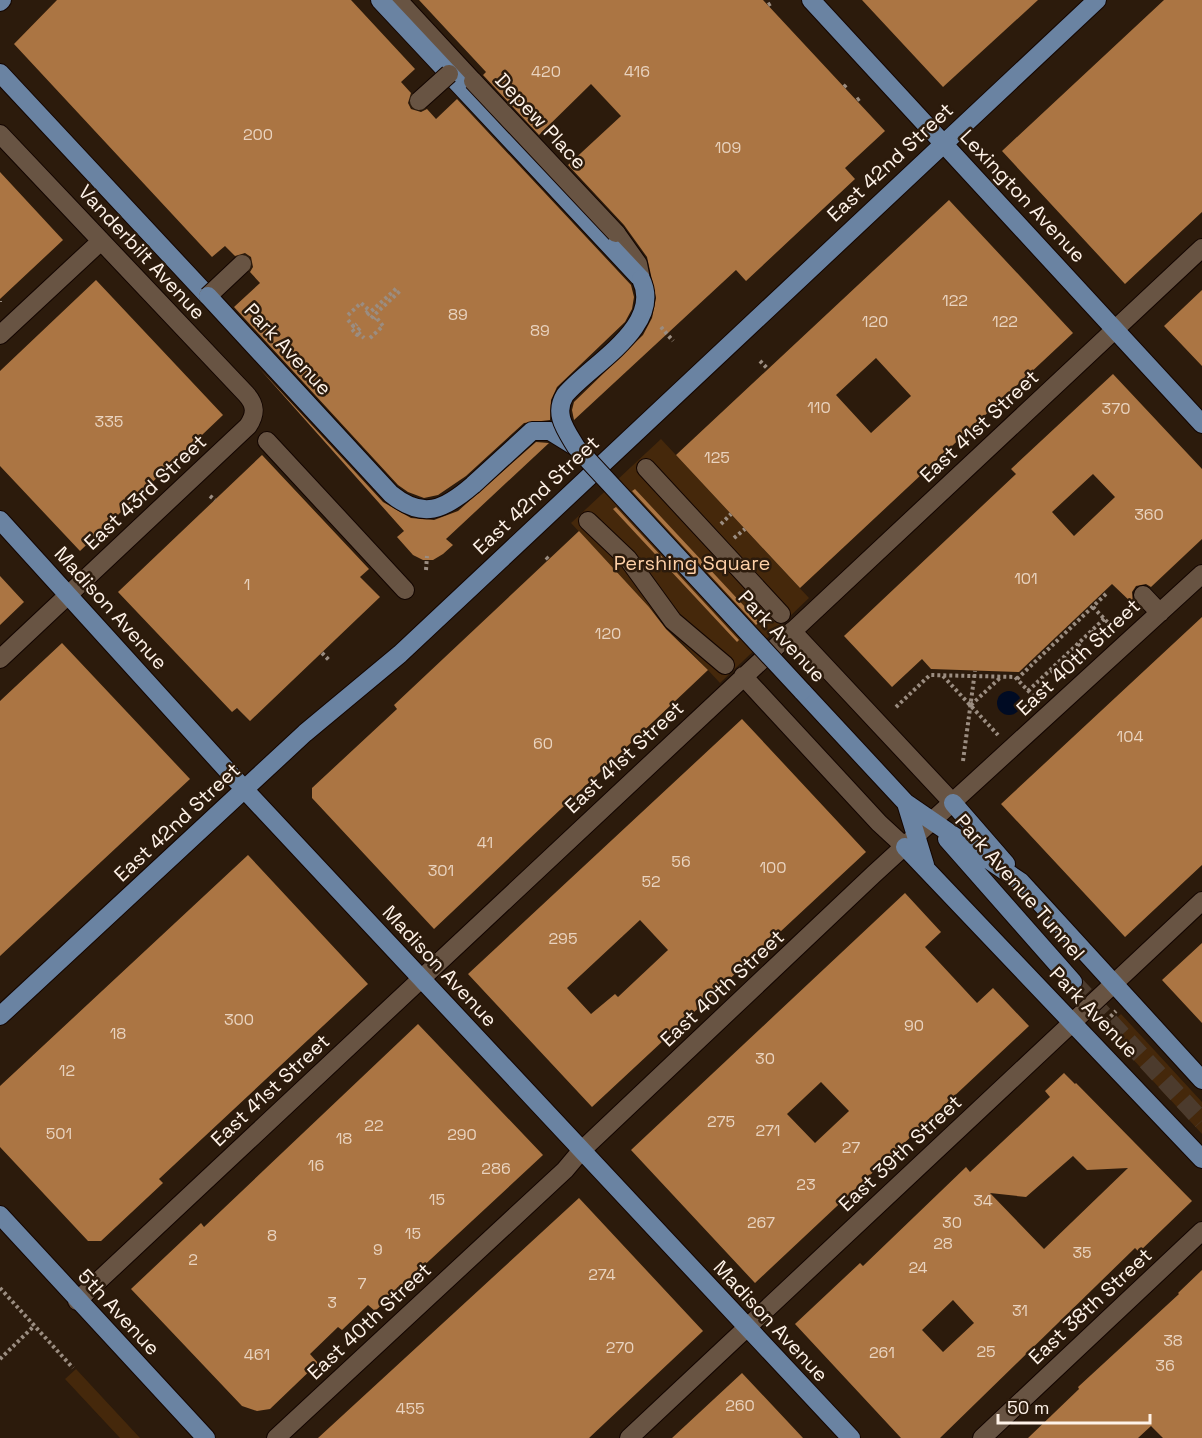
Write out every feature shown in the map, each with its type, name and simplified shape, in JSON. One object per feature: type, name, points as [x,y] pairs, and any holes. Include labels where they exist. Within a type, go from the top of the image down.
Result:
[{"type":"main road","points":[[380,0],[641,279]]},
{"type":"main road","name":"Lexington Avenue","points":[[811,0],[1202,424]]},
{"type":"main road","name":"East 42nd Street","points":[[0,1016],[311,728],[400,654],[1096,0]]},
{"type":"main road","name":"Park Avenue","points":[[0,73],[391,494],[413,508],[433,509],[459,497],[532,431],[550,431],[576,447]]},
{"type":"main road","name":"Park Avenue","points":[[641,279],[646,299],[640,323],[567,393],[561,402],[561,421],[576,447],[906,803],[1021,882],[1202,1080]]},
{"type":"main road","name":"Madison Avenue","points":[[0,520],[422,980],[851,1438]]},
{"type":"main road","name":"Park Avenue","points":[[906,803],[910,842],[926,867],[1202,1159]]},
{"type":"main road","points":[[953,803],[1021,882]]},
{"type":"main road","name":"Park Avenue Tunnel","points":[[933,822],[1073,982]]},
{"type":"main road","name":"5th Avenue","points":[[0,1215],[206,1438]]},
{"type":"street","name":"Depew Place","points":[[398,0],[616,234],[638,264],[641,279]]},
{"type":"street","points":[[419,101],[449,74]]},
{"type":"street","name":"Vanderbilt Avenue","points":[[0,134],[252,400]]},
{"type":"street","points":[[0,335],[101,241]]},
{"type":"street","name":"East 41st Street","points":[[78,1301],[1202,248]]},
{"type":"street","points":[[208,296],[242,264]]},
{"type":"street","name":"East 43rd Street","points":[[0,659],[248,426],[255,410],[252,400]]},
{"type":"street","points":[[267,441],[405,590]]},
{"type":"street","name":"Park Avenue","points":[[646,468],[781,614]]},
{"type":"street","points":[[588,520],[628,559],[673,621],[725,665]]},
{"type":"street","name":"East 40th Street","points":[[276,1438],[565,1170],[581,1151],[910,842],[1202,574]]},
{"type":"street","points":[[1143,595],[1160,613]]},
{"type":"street","name":"Park Avenue","points":[[792,631],[953,803]]},
{"type":"street","name":"Park Avenue","points":[[743,676],[879,823],[910,842]]},
{"type":"street","name":"East 39th Street","points":[[629,1438],[1072,1021],[1202,902]]},
{"type":"street","name":"East 38th Street","points":[[982,1438],[1202,1231]]},
{"type":"path","points":[[370,316],[400,288]]},
{"type":"path","points":[[348,315],[361,303],[370,316],[383,326],[370,338]]},
{"type":"path","points":[[348,320],[364,338]]},
{"type":"path","points":[[661,327],[673,341]]},
{"type":"path","points":[[760,362],[768,369]]},
{"type":"path","points":[[210,496],[215,500]]},
{"type":"path","points":[[721,524],[731,514]]},
{"type":"path","points":[[734,538],[745,529]]},
{"type":"path","points":[[426,570],[427,556]]},
{"type":"path","points":[[1017,679],[1106,594]]},
{"type":"path","points":[[1094,606],[1113,628]]},
{"type":"path","points":[[1028,691],[1105,618]]},
{"type":"path","points":[[1091,631],[1100,640]]},
{"type":"path","points":[[1078,644],[1086,653]]},
{"type":"path","points":[[322,652],[330,661]]},
{"type":"path","points":[[1064,657],[1072,666]]},
{"type":"path","points":[[1051,670],[1059,678]]},
{"type":"path","points":[[896,707],[930,675],[975,674],[1017,679],[1036,699]]},
{"type":"path","points":[[963,761],[975,674]]},
{"type":"path","points":[[942,675],[998,735]]},
{"type":"path","points":[[970,705],[1001,677]]},
{"type":"path","points":[[1102,1025],[1116,1011]]},
{"type":"path","points":[[0,1288],[73,1368]]},
{"type":"path","points":[[0,1359],[34,1326]]},
{"type":"green space","name":"Pershing Square","points":[[661,439],[809,598],[720,683],[571,523]]},
{"type":"green space","points":[[1121,1014],[1202,1102],[1202,1134],[1105,1029]]},
{"type":"green space","points":[[76,1369],[140,1438],[120,1438],[65,1379]]},
{"type":"water","points":[[1009,691],[1018,694],[1021,703],[1018,712],[1009,715],[1000,712],[997,703],[1000,694]]},
{"type":"building","points":[[57,0],[351,0],[415,69],[401,82],[411,93],[408,103],[411,109],[421,112],[427,109],[436,119],[457,99],[631,285],[634,297],[632,309],[625,322],[557,387],[551,400],[550,420],[524,423],[466,476],[438,495],[424,498],[408,492],[398,485],[234,307],[260,283],[250,272],[253,267],[251,257],[245,253],[235,256],[225,246],[212,257],[14,44]]},
{"type":"building","points":[[419,0],[763,0],[885,131],[845,168],[855,179],[746,281],[736,270],[574,420],[572,410],[574,402],[643,335],[652,318],[656,298],[647,257],[624,225],[568,165],[621,116],[591,84],[539,135],[483,75],[486,72]]},
{"type":"building","points":[[862,0],[1038,0],[943,87]]},
{"type":"building","points":[[1164,0],[1202,0],[1202,212],[1125,284],[1002,151]]},
{"type":"building","points":[[0,172],[63,240],[0,299]]},
{"type":"building","points":[[949,200],[1073,333],[800,588],[676,455]],"holes":[[[876,358],[911,396],[871,433],[836,395]]]},
{"type":"building","points":[[96,280],[223,415],[80,551],[0,466],[0,371]]},
{"type":"building","points":[[1202,290],[1202,366],[1164,326]]},
{"type":"building","points":[[259,368],[383,502],[411,518],[434,520],[458,511],[536,442],[549,443],[446,539],[453,545],[433,560],[423,560],[413,555],[397,537],[404,531]]},
{"type":"building","points":[[1113,374],[1202,469],[1202,539],[1151,587],[1146,584],[1136,586],[1132,592],[1133,604],[1112,584],[1019,672],[931,669],[922,659],[892,687],[844,636],[1016,474],[1011,469]],"holes":[[[1093,474],[1115,497],[1074,536],[1052,512]]]},
{"type":"building","points":[[262,455],[369,569],[360,577],[380,597],[250,721],[237,708],[232,712],[118,592]]},
{"type":"building","points":[[635,489],[759,622],[756,625],[632,491]]},
{"type":"building","points":[[616,507],[739,640],[737,642],[613,509]]},
{"type":"building","points":[[579,531],[649,607],[666,629],[708,670],[434,929],[312,798],[312,788],[397,709],[394,705]]},
{"type":"building","points":[[0,576],[24,602],[0,625]]},
{"type":"building","points":[[1202,617],[1202,865],[1125,937],[1001,804]]},
{"type":"building","points":[[62,643],[190,779],[0,956],[0,701]]},
{"type":"building","points":[[742,719],[866,852],[592,1107],[468,974]],"holes":[[[640,920],[668,950],[618,997],[615,994],[591,1014],[567,988]]]},
{"type":"building","points":[[248,855],[368,984],[159,1179],[163,1183],[101,1241],[88,1241],[0,1147],[0,1086]]},
{"type":"building","points":[[905,893],[941,932],[925,947],[977,1003],[993,988],[1029,1026],[755,1283],[631,1150]],"holes":[[[821,1082],[849,1111],[815,1143],[787,1114]]]},
{"type":"building","points":[[1202,943],[1202,1023],[1162,980]]},
{"type":"building","points":[[418,1024],[543,1155],[375,1311],[368,1305],[342,1330],[338,1327],[310,1354],[318,1363],[270,1409],[257,1411],[242,1406],[131,1289],[201,1223],[204,1227]]},
{"type":"building","points":[[1064,1073],[1192,1201],[1139,1252],[1135,1248],[940,1438],[901,1438],[795,1324],[860,1263],[863,1266],[966,1167],[970,1172],[1050,1097],[1045,1091]],"holes":[[[1073,1156],[1087,1170],[1128,1168],[1044,1249],[990,1193],[1026,1197]],[[953,1300],[974,1323],[943,1352],[922,1330]]]},
{"type":"building","points":[[579,1198],[703,1331],[589,1438],[318,1438]]},
{"type":"building","points":[[1202,1270],[1202,1438],[1163,1438],[1151,1426],[1138,1438],[1028,1438],[1079,1389],[1078,1387]]},
{"type":"building","points":[[742,1373],[803,1438],[672,1438]]},
{"type":"tunnel","points":[[1073,982],[1202,1121]]}]
